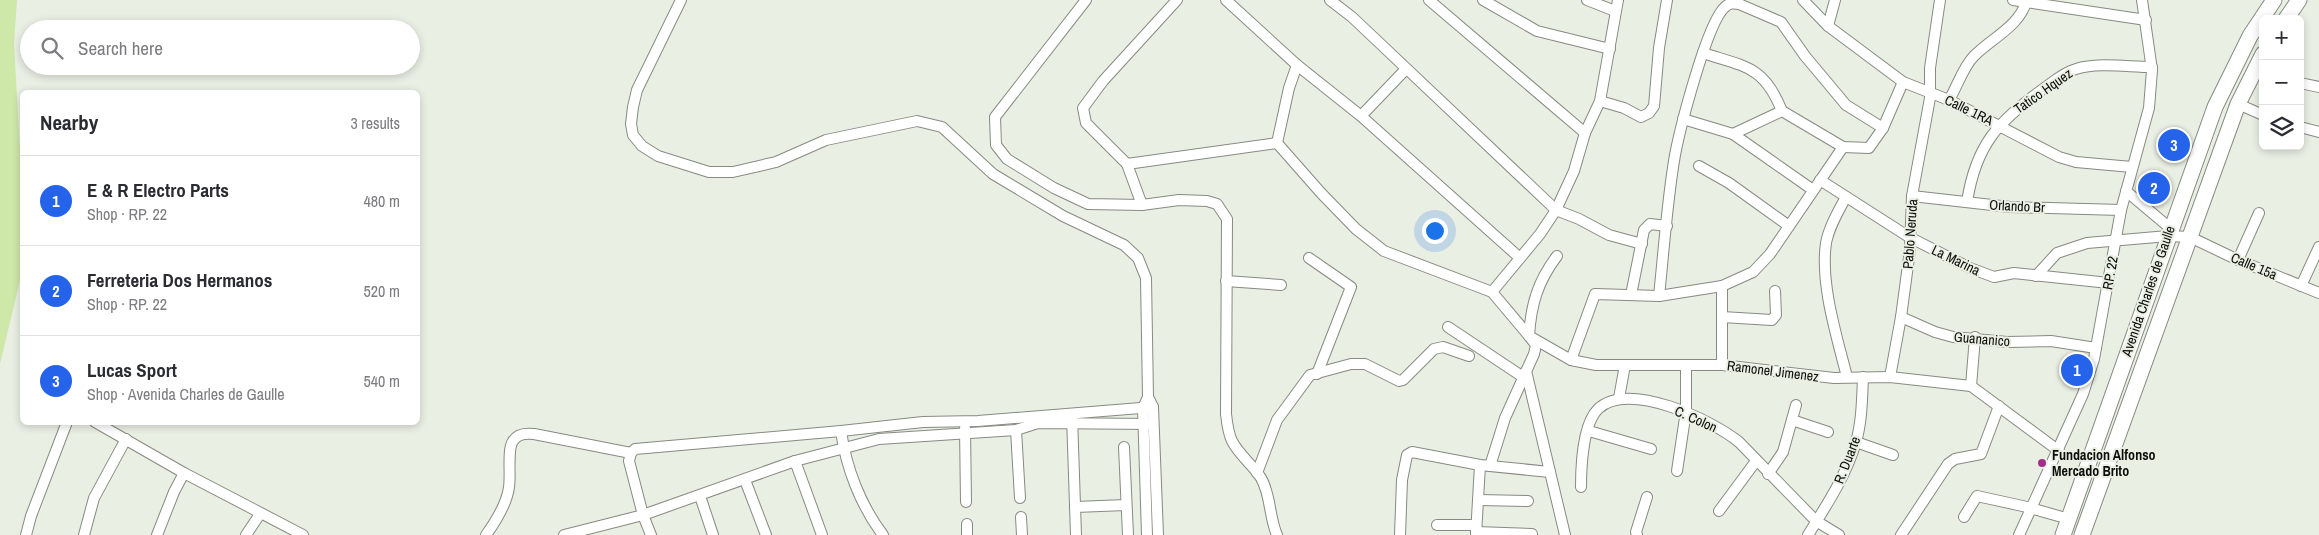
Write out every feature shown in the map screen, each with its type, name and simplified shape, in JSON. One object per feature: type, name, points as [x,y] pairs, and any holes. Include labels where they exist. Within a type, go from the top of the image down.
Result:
[{"type":"main road","name":"Avenida Charles de Gaulle","points":[[2063,535],[2169,232],[2215,107],[2250,36],[2273,0]]},
{"type":"main road","points":[[2289,15],[2298,0]]},
{"type":"main road","name":"Avenida Charles de Gaulle","points":[[2082,535],[2238,104],[2259,67]]},
{"type":"street","points":[[681,0],[637,90],[633,107],[631,124],[633,135],[642,146],[658,156],[709,172],[733,172],[776,162],[826,140],[917,121],[942,127],[993,174],[1063,216],[1124,245],[1138,258],[1146,278],[1148,535]]},
{"type":"street","points":[[1086,0],[995,118],[994,132],[996,145],[1007,159],[1054,188],[1088,204],[1142,205],[1179,200],[1207,200],[1217,204],[1227,219],[1226,414],[1228,431],[1232,442],[1257,473],[1267,493],[1270,518],[1277,535]]},
{"type":"street","points":[[1142,205],[1127,164],[1086,123],[1083,108],[1103,81],[1177,0]]},
{"type":"street","points":[[1226,0],[1297,65],[1361,116],[1520,258]]},
{"type":"street","points":[[1330,0],[1556,210],[1579,219],[1609,235],[1642,244]]},
{"type":"street","points":[[1429,0],[1584,134]]},
{"type":"street","points":[[1483,0],[1538,31],[1610,49]]},
{"type":"street","points":[[1277,143],[1338,211],[1384,251],[1492,292],[1540,234],[1556,210],[1574,171],[1584,134],[1600,101],[1617,5],[1587,0]]},
{"type":"street","points":[[1600,101],[1624,108],[1641,116],[1649,113],[1654,106],[1659,48],[1667,0]]},
{"type":"street","name":"Calle 1RA","points":[[1803,0],[1903,82],[1949,100],[2066,160],[2132,167]]},
{"type":"street","points":[[1829,21],[1835,0]]},
{"type":"street","name":"Pablo Neruda","points":[[1890,377],[1901,317],[1910,237],[1912,196],[1929,92],[1930,68],[1940,0]]},
{"type":"street","points":[[2013,0],[2146,20]]},
{"type":"street","name":"RP. 22","points":[[2019,535],[2059,451],[2086,388],[2096,348],[2121,210],[2149,108],[2152,67],[2142,0]]},
{"type":"street","points":[[1949,100],[1971,60],[2016,22],[2022,14],[2027,1]]},
{"type":"street","points":[[1659,296],[1675,158],[1683,119],[1703,53],[1720,12],[1732,3],[1737,2],[1781,22],[1805,56],[1846,105],[1882,128]]},
{"type":"street","points":[[1703,53],[1753,70],[1762,76],[1770,85],[1782,111],[1843,147],[1869,148],[1882,128],[1903,82]]},
{"type":"street","points":[[1277,143],[1289,88],[1297,65]]},
{"type":"street","name":"Tatico Hquez","points":[[1967,202],[1971,176],[1977,162],[1998,125],[2017,108],[2074,69],[2152,67]]},
{"type":"street","points":[[1361,116],[1406,69]]},
{"type":"street","points":[[2304,85],[2319,87]]},
{"type":"street","points":[[2238,104],[2259,112]]},
{"type":"street","points":[[1733,134],[1782,111]]},
{"type":"street","points":[[1683,119],[1733,134],[1813,190]]},
{"type":"street","points":[[2304,128],[2319,132]]},
{"type":"street","points":[[1127,164],[1277,143]]},
{"type":"street","points":[[1571,360],[1595,294],[1659,296],[1722,286],[1753,272],[1770,254],[1843,147]]},
{"type":"street","points":[[1699,166],[1729,183],[1789,226]]},
{"type":"street","name":"La Marina","points":[[1820,180],[1910,237],[1988,276],[2014,273],[2109,283]]},
{"type":"street","points":[[2126,191],[2169,232]]},
{"type":"street","name":"Orlando Br","points":[[1912,196],[2010,207],[2121,210]]},
{"type":"street","points":[[1846,197],[1828,236],[1825,264],[1830,302],[1846,377]]},
{"type":"street","points":[[2238,260],[2259,212]]},
{"type":"street","points":[[1631,296],[1647,226],[1667,226]]},
{"type":"street","points":[[2036,276],[2057,253],[2087,243],[2169,232],[2190,237]]},
{"type":"street","name":"Calle 15a","points":[[2190,237],[2238,260],[2319,293]]},
{"type":"street","points":[[2302,286],[2319,247]]},
{"type":"street","points":[[1476,530],[1485,465],[1534,354],[1536,345],[1529,336],[1534,298],[1539,282],[1557,256]]},
{"type":"street","points":[[1308,258],[1350,287],[1317,374]]},
{"type":"street","points":[[1226,281],[1281,285]]},
{"type":"street","points":[[1722,286],[1722,365]]},
{"type":"street","points":[[1722,317],[1772,320],[1776,315],[1775,291]]},
{"type":"street","name":"Ramonel Jimenez","points":[[1492,292],[1529,336],[1571,360],[1596,365],[1722,365],[1799,375],[1890,377],[1971,386],[2059,451]]},
{"type":"street","name":"Guananico","points":[[1901,317],[1946,336],[1975,337],[2007,342],[2051,341],[2096,348]]},
{"type":"street","points":[[1448,327],[1525,374],[1565,535]]},
{"type":"street","points":[[1971,386],[1975,337]]},
{"type":"street","points":[[1257,473],[1268,439],[1278,420],[1310,376],[1352,364],[1365,364],[1399,381],[1403,380],[1434,350],[1443,347],[1469,356]]},
{"type":"street","points":[[1581,487],[1582,454],[1589,431],[1597,410],[1607,402],[1619,398],[1625,365]]},
{"type":"street","points":[[1677,471],[1686,411],[1686,365]]},
{"type":"street","name":"R. Duarte","points":[[1808,535],[1845,472],[1856,442],[1862,411],[1863,377]]},
{"type":"street","name":"C. Colon","points":[[1619,398],[1686,411],[1715,426],[1737,441],[1816,522],[1839,535]]},
{"type":"street","points":[[1768,474],[1783,452],[1796,405]]},
{"type":"street","points":[[1901,535],[1948,464],[1953,459],[1981,454],[1999,406]]},
{"type":"street","points":[[566,535],[596,531],[795,461],[843,448],[904,435],[1016,430],[1038,423],[1072,417],[1148,407]]},
{"type":"street","points":[[1072,417],[1076,535]]},
{"type":"street","points":[[651,535],[643,515],[629,461],[631,453],[635,449],[923,422],[1072,417],[1148,424]]},
{"type":"street","points":[[1792,420],[1828,432]]},
{"type":"street","points":[[966,421],[966,502]]},
{"type":"street","points":[[1148,424],[1158,535]]},
{"type":"street","points":[[26,535],[30,516],[65,425]]},
{"type":"street","points":[[100,425],[184,473],[303,535]]},
{"type":"street","points":[[1016,430],[1020,498]]},
{"type":"street","points":[[841,431],[844,456],[870,518],[883,535]]},
{"type":"street","points":[[1589,431],[1650,449]]},
{"type":"street","points":[[486,535],[499,514],[508,494],[511,442],[518,436],[534,434],[631,453]]},
{"type":"street","points":[[84,535],[94,498],[126,439]]},
{"type":"street","points":[[1856,442],[1893,455]]},
{"type":"street","points":[[1124,447],[1128,535]]},
{"type":"street","points":[[1400,535],[1402,480],[1407,455],[1412,452],[1485,465],[1550,472]]},
{"type":"street","points":[[795,461],[822,535]]},
{"type":"street","points":[[1719,511],[1756,461]]},
{"type":"street","points":[[157,535],[174,492],[184,473]]},
{"type":"street","points":[[745,480],[766,535]]},
{"type":"street","points":[[700,496],[713,535]]},
{"type":"street","points":[[1964,516],[1976,496],[2069,519]]},
{"type":"street","points":[[1637,535],[1636,532],[1648,498]]},
{"type":"street","points":[[1479,500],[1528,501]]},
{"type":"street","points":[[1075,507],[1126,505]]},
{"type":"street","points":[[246,535],[260,514]]},
{"type":"street","points":[[1021,517],[1022,535]]},
{"type":"street","points":[[1437,525],[1532,534]]},
{"type":"green space","points":[[0,0],[17,0],[14,44],[20,148],[20,280],[0,364]]},
{"type":"place","name":"Lucas Sport","points":[[2174,145]]},
{"type":"place","name":"Ferreteria Dos Hermanos","points":[[2154,188]]},
{"type":"place","name":"E & R Electro Parts","points":[[2077,370]]},
{"type":"place","name":"Fundacion Alfonso Mercado Brito","points":[[2042,463]]}]
